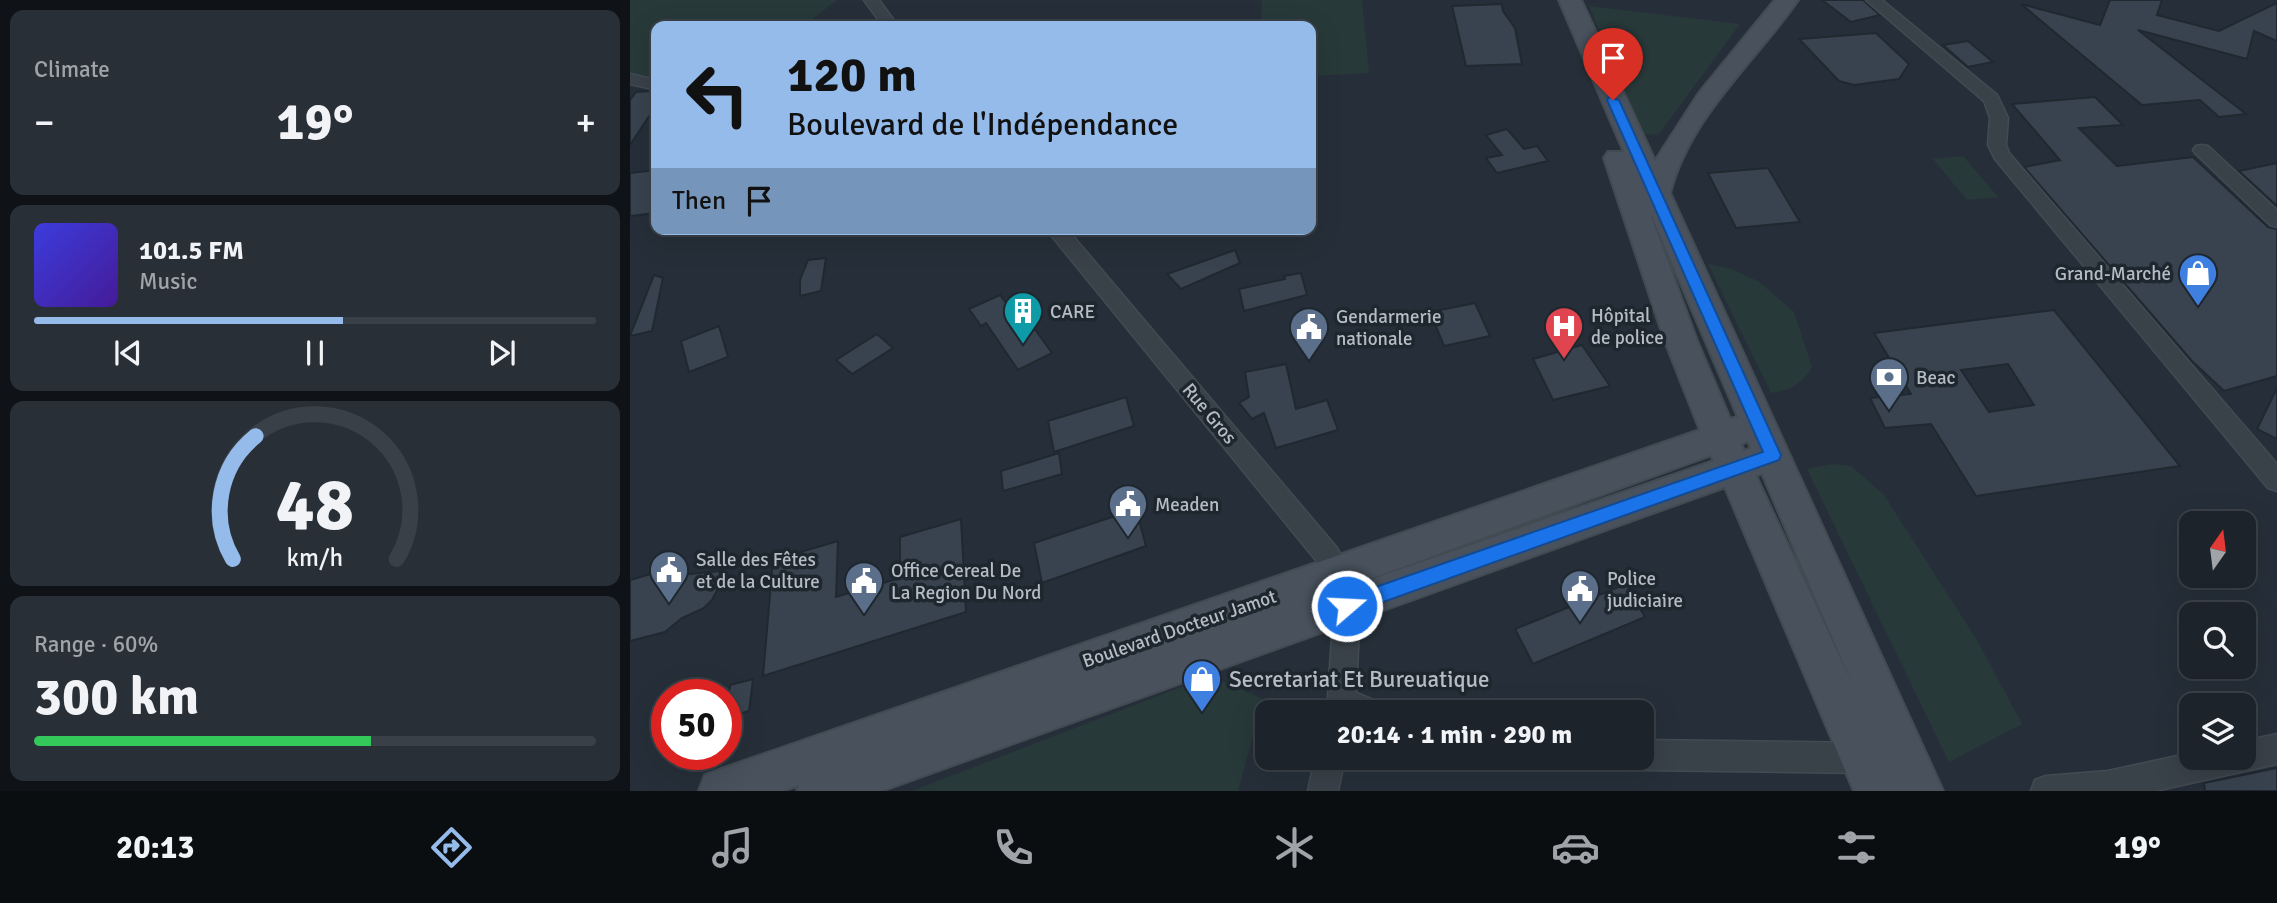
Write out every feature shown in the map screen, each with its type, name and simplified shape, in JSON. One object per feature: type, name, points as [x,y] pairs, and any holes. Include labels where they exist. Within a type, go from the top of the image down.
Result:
[{"type":"main road","points":[[1553,0],[1628,188],[1646,243],[1728,453],[1870,775]]},
{"type":"main road","points":[[1570,0],[1921,791]]},
{"type":"main road","points":[[1646,243],[1655,193],[1677,140],[1787,0]]},
{"type":"main road","name":"Boulevard Docteur Jamot","points":[[721,791],[1342,589],[1765,440]]},
{"type":"main road","name":"Boulevard Docteur Jamot","points":[[819,791],[1342,589]]},
{"type":"street","points":[[871,0],[887,21]]},
{"type":"street","points":[[1873,0],[1991,99],[1999,118],[1997,145],[2001,155],[2098,272],[2231,423],[2277,481]]},
{"type":"street","points":[[630,79],[651,84]]},
{"type":"street","points":[[2202,150],[2277,221]]},
{"type":"street","name":"Rue Gros","points":[[1061,235],[1317,541],[1342,589]]},
{"type":"street","points":[[1342,589],[1350,700]]},
{"type":"street","points":[[2256,753],[2277,749]]},
{"type":"street","points":[[1654,756],[1870,775]]},
{"type":"street","points":[[1323,791],[1327,770]]},
{"type":"street","points":[[2046,791],[2109,788],[2186,770]]},
{"type":"shaded area","points":[[630,0],[837,0],[810,21],[651,21],[651,77],[630,75]]},
{"type":"shaded area","points":[[1262,0],[1362,0],[1369,73],[1316,76],[1316,21],[1261,21]]},
{"type":"shaded area","points":[[1589,6],[1740,24],[1658,135],[1644,134]]},
{"type":"shaded area","points":[[1963,156],[1998,197],[1967,200],[1933,159]]},
{"type":"shaded area","points":[[1708,264],[1728,268],[1758,281],[1794,312],[1812,367],[1800,382],[1771,393]]},
{"type":"shaded area","points":[[1833,464],[1851,466],[1884,495],[1978,642],[2022,724],[1949,762],[1807,469]]},
{"type":"shaded area","points":[[1210,676],[1263,699],[1255,700],[1255,728],[1238,791],[912,791]]},
{"type":"building","points":[[1822,0],[1863,0],[1880,15],[1851,22]]},
{"type":"building","points":[[2110,0],[2162,0],[2157,15],[2219,31],[2277,3],[2277,41],[2254,31],[2247,59],[2138,30],[2246,114],[2219,117],[2200,100],[2142,105],[2021,4],[2100,25]]},
{"type":"building","points":[[1502,4],[1503,11],[1515,28],[1522,64],[1466,66],[1452,6]]},
{"type":"building","points":[[1876,33],[1909,64],[1899,79],[1854,85],[1839,81],[1799,39]]},
{"type":"building","points":[[1968,41],[1993,62],[1968,67],[1943,45]]},
{"type":"building","points":[[651,91],[651,114],[630,145],[630,100],[636,92]]},
{"type":"building","points":[[2095,97],[2123,125],[2079,128],[2117,166],[2193,157],[2268,227],[2277,229],[2277,376],[2224,391],[2192,361],[2024,167],[2060,160],[2012,104]]},
{"type":"building","points":[[1507,129],[1524,149],[1537,146],[1548,161],[1497,173],[1486,158],[1502,155],[1486,135]]},
{"type":"building","points":[[2277,163],[2277,206],[2239,171]]},
{"type":"building","points":[[1768,168],[1800,222],[1736,228],[1708,173]]},
{"type":"building","points":[[651,171],[651,214],[630,216],[630,173]]},
{"type":"building","points":[[1235,250],[1240,263],[1181,289],[1167,274]]},
{"type":"building","points":[[826,258],[821,291],[800,296],[800,280],[808,260]]},
{"type":"building","points":[[1301,273],[1307,295],[1244,311],[1239,289]]},
{"type":"building","points":[[654,275],[663,278],[652,331],[630,336]]},
{"type":"building","points":[[1000,295],[1022,324],[1029,321],[1052,353],[1018,370],[986,323],[981,326],[969,309]]},
{"type":"building","points":[[1475,303],[1490,336],[1444,346],[1430,312]]},
{"type":"building","points":[[2054,310],[2180,466],[1976,496],[1931,424],[1885,428],[1870,398],[1911,394],[1874,333]],"holes":[[[2008,364],[2034,405],[1989,412],[1961,370]]]},
{"type":"building","points":[[719,326],[728,357],[689,372],[681,341]]},
{"type":"building","points":[[877,334],[893,348],[852,374],[836,360]]},
{"type":"building","points":[[1582,345],[1610,386],[1553,400],[1533,359]]},
{"type":"building","points":[[1286,364],[1296,409],[1327,400],[1338,430],[1276,448],[1264,413],[1252,419],[1239,403],[1249,397],[1245,372]]},
{"type":"building","points":[[2277,388],[2277,439],[2257,429]]},
{"type":"building","points":[[1126,397],[1134,426],[1054,452],[1048,421]]},
{"type":"building","points":[[1059,453],[1062,474],[1003,491],[1001,471]]},
{"type":"building","points":[[1136,509],[1146,546],[1042,583],[1034,543]]},
{"type":"building","points":[[961,519],[966,612],[763,676],[773,560],[838,541],[836,597],[900,578],[900,537]]},
{"type":"building","name":"Salle des Fêtes et de la Culture","points":[[661,571],[691,574],[719,571],[722,581],[712,600],[704,608],[682,618],[665,632],[630,641],[630,580]]},
{"type":"building","name":"Police judiciaire","points":[[1626,584],[1645,617],[1533,664],[1515,629]]},
{"type":"building","points":[[753,679],[749,711],[742,713],[742,682]]},
{"type":"building","points":[[2277,768],[2277,791],[2205,791],[2204,783]]},
{"type":"place","name":"Grand-Marché","points":[[2198,307]]},
{"type":"place","name":"CARE","points":[[1023,345]]},
{"type":"place","name":"Hôpital de police","points":[[1564,360]]},
{"type":"place","name":"Gendarmerie nationale","points":[[1309,361]]},
{"type":"place","name":"Beac","points":[[1889,411]]},
{"type":"place","name":"Meaden","points":[[1128,538]]},
{"type":"place","name":"Salle des Fêtes et de la Culture","points":[[669,604]]},
{"type":"place","name":"Office Cereal De La Region Du Nord","points":[[864,615]]},
{"type":"place","name":"Police judiciaire","points":[[1580,623]]},
{"type":"place","name":"Secretariat Et Bureuatique","points":[[1202,713]]},
{"type":"route","points":[[1347,606],[1773,455],[1757,425],[1613,100]]}]
